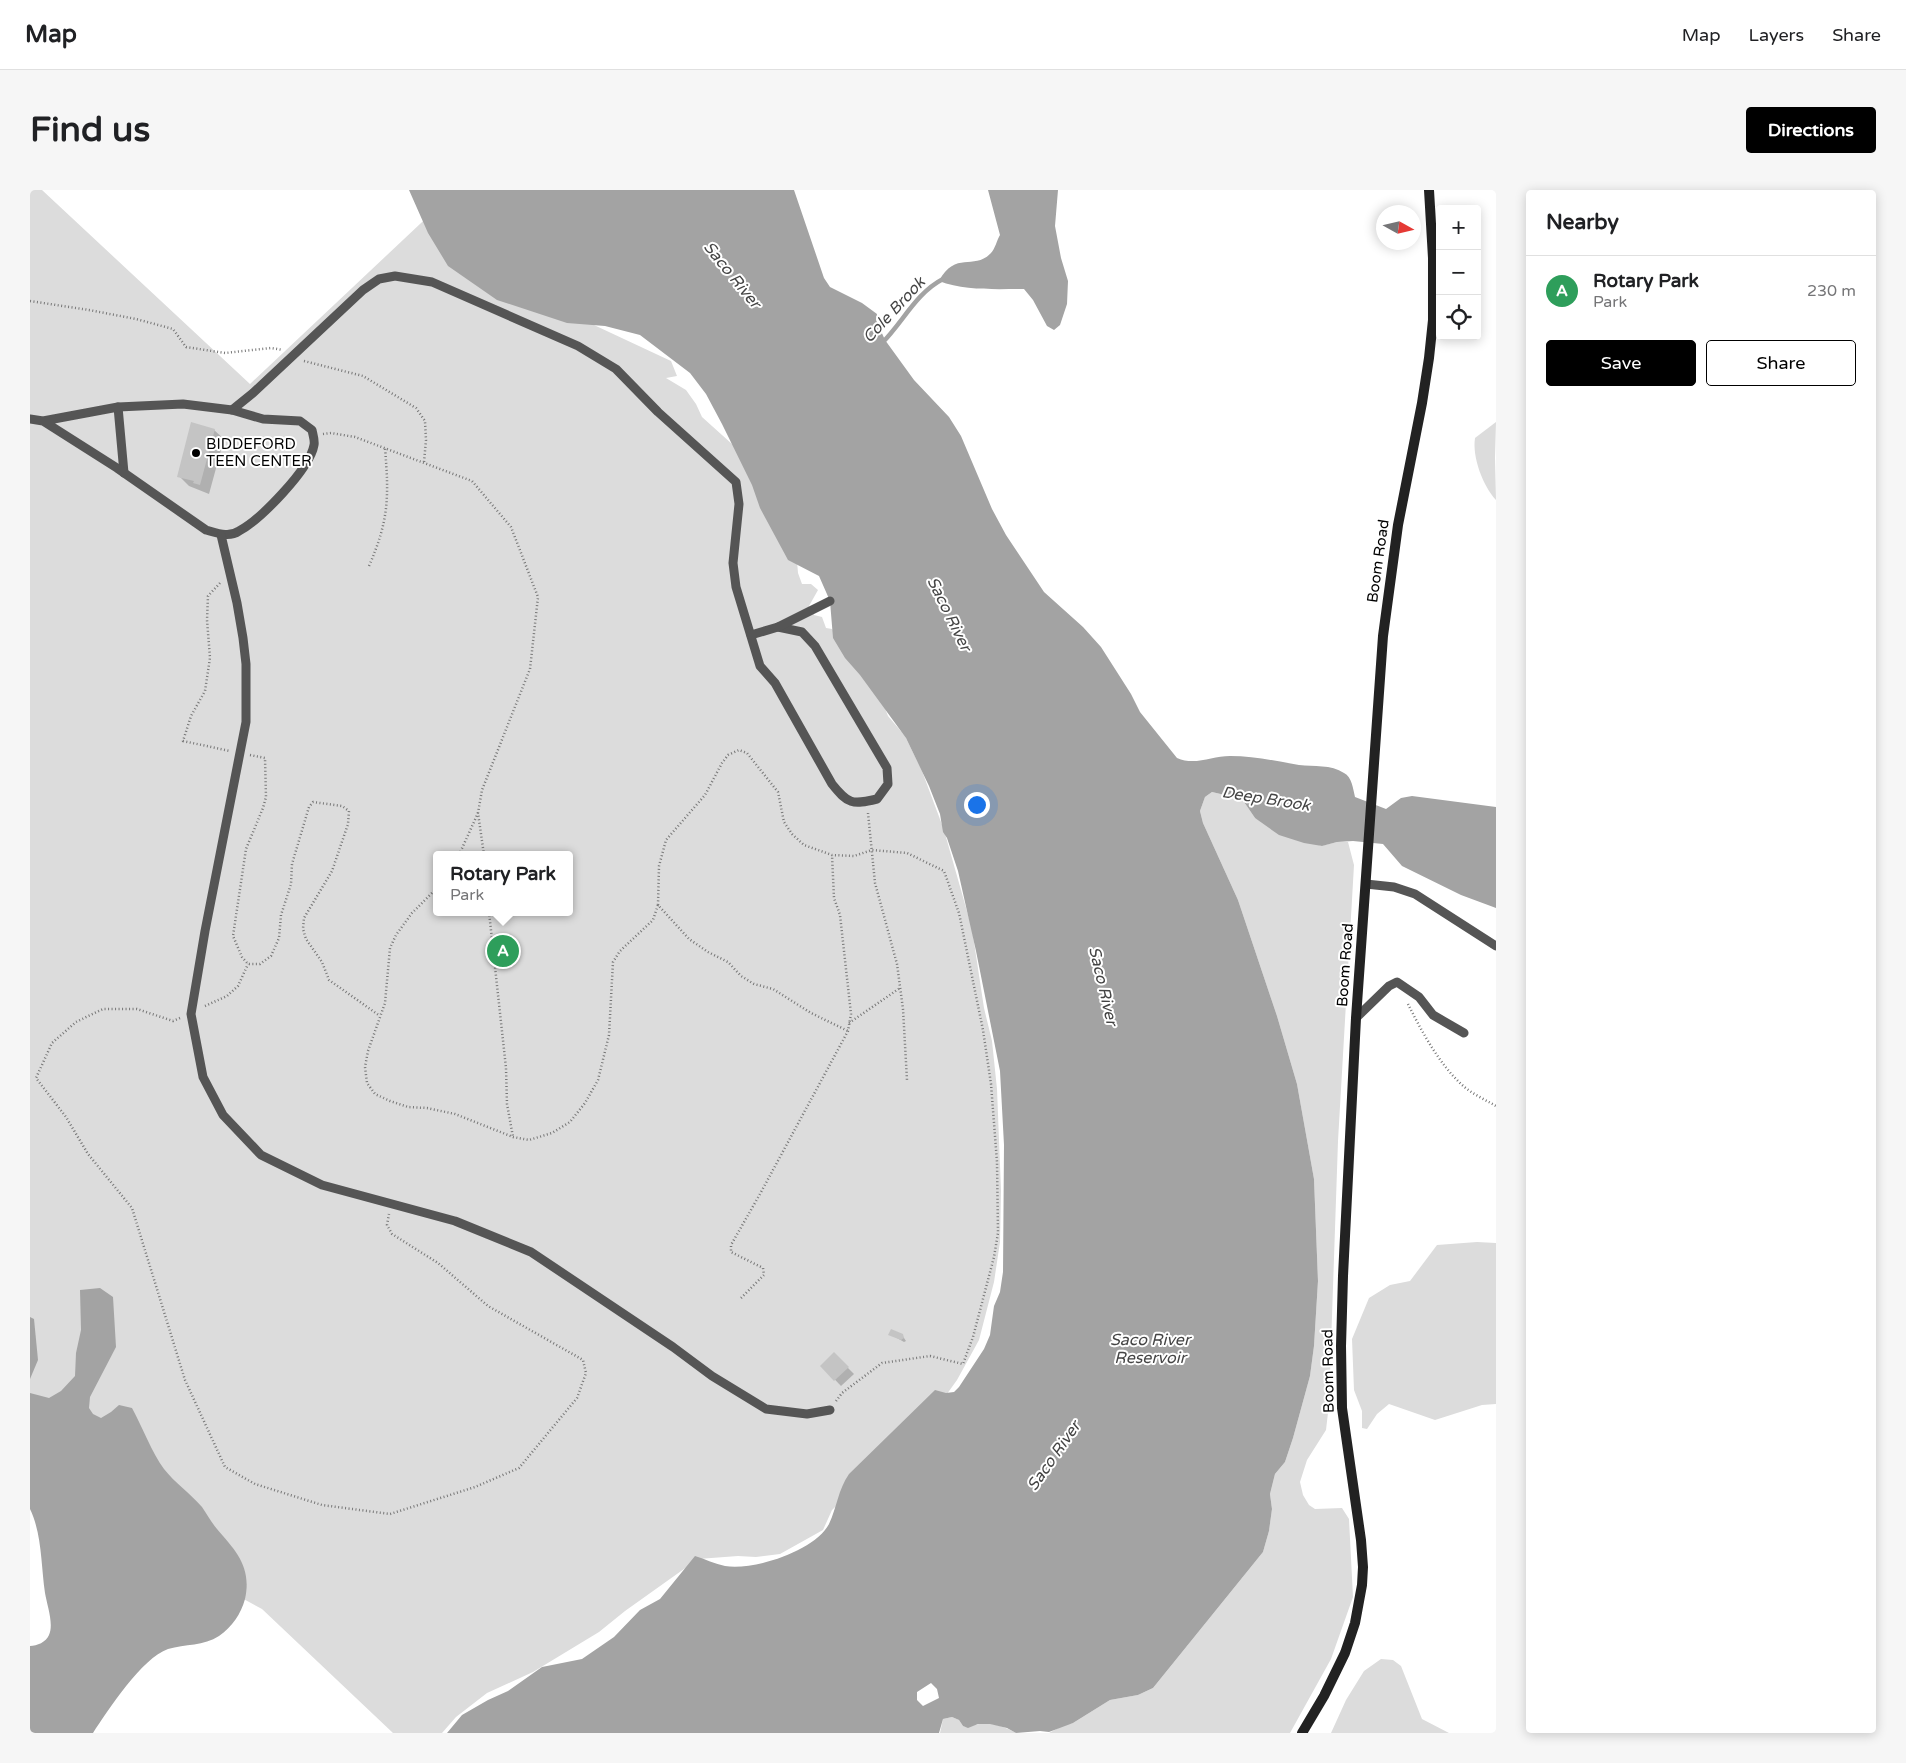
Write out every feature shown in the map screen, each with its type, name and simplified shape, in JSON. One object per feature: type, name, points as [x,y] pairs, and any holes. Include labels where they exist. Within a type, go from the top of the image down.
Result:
[{"type":"street","name":"Boom Road","points":[[1302,1733],[1324,1696],[1345,1653],[1357,1618],[1362,1585],[1361,1546],[1345,1434],[1341,1372],[1343,1276],[1356,1018],[1384,636],[1398,525],[1422,404],[1431,339],[1434,295],[1428,190]]},
{"type":"lane","points":[[232,410],[363,290],[379,279],[395,276],[432,282],[578,346],[616,369],[658,412],[736,482],[739,504],[733,563],[736,587],[760,666],[775,684],[832,784],[843,797],[858,804],[877,799],[888,784],[886,768],[816,646],[802,632],[778,627]]},
{"type":"lane","points":[[30,420],[42,421],[118,407],[183,404],[232,410],[263,418],[300,421],[312,430],[315,443],[312,454],[290,485],[271,505],[238,532],[221,535],[206,530],[124,473],[42,421]]},
{"type":"lane","points":[[118,407],[124,473]]},
{"type":"lane","points":[[221,535],[237,603],[246,664],[246,722],[205,931],[191,1014],[203,1077],[223,1115],[261,1155],[322,1184],[455,1221],[531,1252],[673,1347],[712,1376],[766,1409],[807,1414],[830,1410]]},
{"type":"lane","points":[[751,635],[778,627],[830,601]]},
{"type":"lane","points":[[1366,880],[1415,894],[1496,946]]},
{"type":"lane","points":[[1356,1018],[1389,986],[1397,982],[1419,997],[1433,1015],[1464,1033]]},
{"type":"path","points":[[30,301],[136,319],[173,329],[186,347],[225,353],[271,348],[286,351],[293,356],[327,368],[363,376],[416,408],[425,420],[424,462]]},
{"type":"path","points":[[313,436],[335,433],[355,437],[472,481],[511,527],[538,597],[530,669],[482,790],[478,812],[461,851]]},
{"type":"path","points":[[369,566],[380,542],[388,504],[385,448]]},
{"type":"path","points":[[231,577],[218,585],[208,596],[207,620],[210,658],[205,691],[191,716],[183,741],[265,758],[266,796],[246,849],[234,936],[242,957],[248,964],[260,964],[272,956],[279,938],[280,915],[291,884],[292,864],[309,808],[313,802],[342,806],[350,812],[348,824],[332,871],[304,918],[302,928],[306,939],[322,962],[329,980],[380,1016]]},
{"type":"path","points":[[433,892],[412,913],[390,948],[385,1003],[368,1052],[365,1067],[367,1083],[375,1094],[390,1101],[408,1107],[427,1108],[455,1114],[514,1137],[529,1140],[552,1133],[570,1122],[585,1103],[598,1080],[609,1034],[613,962],[620,951],[653,920],[658,904],[659,866],[666,840],[705,795],[728,755],[739,750],[746,753],[778,792],[784,822],[792,834],[804,846],[832,855],[854,856],[872,850],[908,853],[944,871],[960,913],[984,1030],[992,1084],[997,1162],[998,1233],[994,1257],[973,1337],[963,1364],[930,1356],[882,1363],[842,1393],[830,1410]]},
{"type":"path","points":[[866,802],[876,883],[897,964],[908,1080]]},
{"type":"path","points":[[478,812],[483,851]]},
{"type":"path","points":[[741,1298],[764,1275],[763,1268],[731,1252],[730,1245],[760,1194],[848,1031],[850,1023],[851,1014],[840,915],[834,898],[832,855]]},
{"type":"path","points":[[658,904],[689,939],[708,952],[728,962],[740,976],[754,984],[773,989],[812,1013],[848,1031]]},
{"type":"path","points":[[489,916],[506,1068],[507,1104],[514,1137]]},
{"type":"path","points":[[248,964],[238,986],[227,996],[173,1021],[137,1009],[103,1009],[76,1022],[52,1043],[36,1078],[66,1117],[88,1154],[132,1208],[185,1380],[225,1467],[255,1484],[322,1505],[390,1514],[475,1487],[519,1468],[577,1398],[586,1373],[583,1360],[488,1306],[438,1263],[392,1234],[387,1225],[392,1204]]},
{"type":"path","points":[[1397,982],[1426,1040],[1459,1082],[1474,1094],[1496,1106]]},
{"type":"path","points":[[850,1023],[900,988]]},
{"type":"shaded area","points":[[30,190],[42,190],[250,384],[438,207],[579,318],[671,361],[677,376],[666,378],[686,390],[702,417],[742,453],[797,561],[798,573],[802,584],[811,584],[818,590],[809,606],[814,615],[822,617],[826,628],[832,629],[872,675],[888,716],[905,736],[922,771],[944,830],[972,929],[984,1008],[992,1041],[997,1089],[1001,1190],[1000,1242],[994,1282],[979,1340],[957,1380],[934,1412],[832,1510],[823,1530],[780,1554],[756,1557],[738,1556],[698,1559],[599,1632],[533,1672],[487,1693],[456,1717],[442,1733],[393,1733],[262,1609],[124,1534],[30,1450]]},
{"type":"shaded area","points":[[1496,422],[1496,500],[1487,487],[1480,471],[1475,454],[1475,438]]},
{"type":"shaded area","points":[[1212,792],[1242,799],[1255,818],[1321,846],[1337,842],[1348,842],[1354,865],[1338,1141],[1329,1404],[1326,1430],[1307,1460],[1300,1482],[1303,1495],[1309,1505],[1315,1509],[1342,1508],[1349,1519],[1353,1597],[1331,1659],[1290,1733],[1049,1733],[1064,1725],[1073,1723],[1110,1700],[1138,1695],[1153,1688],[1263,1552],[1269,1531],[1272,1509],[1270,1494],[1275,1474],[1285,1462],[1310,1376],[1318,1281],[1314,1179],[1297,1084],[1277,1016],[1238,900],[1203,823],[1200,811],[1205,797]]},
{"type":"shaded area","points":[[1477,1242],[1496,1243],[1496,1404],[1482,1405],[1435,1420],[1389,1404],[1377,1414],[1367,1429],[1362,1428],[1362,1411],[1354,1390],[1352,1339],[1369,1298],[1390,1285],[1410,1281],[1437,1245]]},
{"type":"shaded area","points":[[1381,1659],[1393,1660],[1401,1666],[1422,1719],[1449,1733],[1331,1733],[1346,1700],[1364,1671]]},
{"type":"shaded area","points":[[952,1717],[959,1720],[963,1726],[994,1724],[1016,1733],[940,1733],[943,1719]]},
{"type":"water","name":"Saco River Reservoir","points":[[409,190],[794,190],[824,278],[830,287],[862,303],[877,314],[876,320],[885,340],[914,380],[949,417],[961,436],[992,509],[1006,535],[1044,592],[1083,627],[1101,647],[1131,694],[1140,712],[1177,758],[1197,761],[1223,756],[1239,756],[1334,768],[1349,777],[1355,797],[1386,809],[1401,798],[1412,796],[1496,807],[1496,908],[1461,895],[1402,866],[1383,844],[1353,841],[1337,842],[1322,846],[1304,843],[1279,835],[1255,818],[1242,799],[1212,792],[1205,797],[1200,811],[1203,823],[1238,900],[1277,1016],[1297,1084],[1314,1179],[1318,1281],[1310,1376],[1285,1462],[1275,1474],[1270,1494],[1272,1509],[1269,1531],[1263,1552],[1153,1688],[1138,1695],[1110,1700],[1073,1723],[1049,1732],[1016,1733],[1007,1728],[990,1724],[978,1724],[968,1728],[952,1717],[943,1719],[939,1733],[447,1733],[462,1715],[508,1691],[542,1667],[582,1659],[614,1637],[640,1610],[660,1599],[695,1556],[725,1566],[751,1565],[782,1557],[811,1543],[822,1534],[829,1524],[842,1486],[849,1474],[935,1390],[946,1393],[954,1392],[984,1349],[990,1335],[994,1306],[1000,1292],[1003,1272],[1004,1145],[1000,1071],[976,951],[958,871],[947,838],[943,832],[940,814],[929,786],[906,738],[860,675],[845,658],[833,638],[830,601],[819,576],[788,560],[760,508],[752,485],[706,394],[690,373],[640,335],[605,326],[567,323],[497,300],[448,266],[428,233]],"holes":[[[931,1683],[937,1689],[939,1698],[923,1706],[917,1700],[917,1692]]]},
{"type":"water","points":[[988,190],[1058,190],[1055,226],[1061,258],[1068,281],[1067,304],[1060,325],[1054,330],[1047,326],[1033,300],[1024,289],[970,288],[939,281],[952,266],[958,263],[978,261],[985,258],[994,249],[1000,235]]},
{"type":"water","points":[[100,1288],[113,1297],[116,1347],[90,1397],[89,1408],[93,1414],[101,1418],[119,1405],[132,1408],[164,1469],[202,1507],[236,1552],[244,1569],[247,1588],[241,1610],[228,1629],[213,1639],[201,1643],[174,1647],[158,1654],[126,1686],[93,1733],[30,1733],[30,1646],[46,1640],[51,1625],[45,1593],[39,1539],[30,1509],[30,1393],[49,1398],[61,1391],[75,1376],[76,1353],[81,1330],[80,1290]]},
{"type":"water","points":[[30,1317],[34,1319],[38,1360],[30,1379]]},
{"type":"building","name":"BIDDEFORD TEEN CENTER","points":[[191,422],[215,429],[200,485],[193,483],[194,481],[177,477]]},
{"type":"building","points":[[891,1329],[903,1334],[904,1338],[901,1340],[888,1335]]},
{"type":"building","points":[[834,1352],[849,1367],[834,1381],[820,1366]]},
{"type":"waterway","name":"Cole Brook","points":[[882,343],[917,300],[933,285],[943,279]]},
{"type":"place","name":"BIDDEFORD TEEN CENTER","points":[[196,453]]},
{"type":"place","name":"Rotary Park","points":[[503,951]]},
{"type":"water label","name":"Saco River","points":[[732,275]]},
{"type":"water label","name":"Saco River","points":[[949,614]]},
{"type":"water label","name":"Deep Brook","points":[[1266,799]]},
{"type":"water label","name":"Saco River","points":[[1103,986]]},
{"type":"water label","name":"Saco River","points":[[1054,1456]]}]
